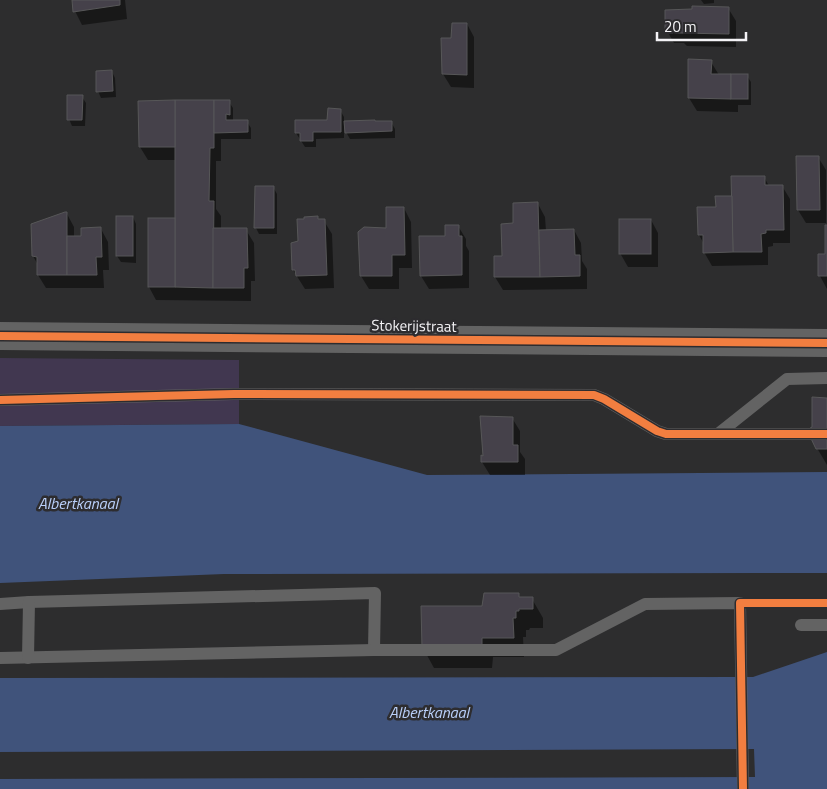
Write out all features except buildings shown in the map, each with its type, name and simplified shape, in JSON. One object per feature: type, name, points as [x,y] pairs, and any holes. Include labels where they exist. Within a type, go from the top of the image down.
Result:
[{"type":"street","name":"Stokerijstraat","points":[[0,336],[827,343]]},
{"type":"lane","points":[[718,434],[788,379],[827,378]]},
{"type":"lane","points":[[0,400],[234,394],[589,395],[604,399],[657,431],[666,434],[827,434]]},
{"type":"lane","points":[[0,604],[375,593],[374,650]]},
{"type":"lane","points":[[28,658],[29,602]]},
{"type":"lane","points":[[0,658],[374,650],[556,650],[645,604],[740,603],[743,789]]},
{"type":"lane","points":[[801,625],[827,625]]},
{"type":"shaded area","points":[[0,358],[239,360],[239,424],[0,426]]},
{"type":"water","name":"Albertkanaal","points":[[239,424],[427,475],[827,472],[827,573],[224,574],[0,583],[0,426]]},
{"type":"water","name":"Albertkanaal","points":[[827,652],[827,789],[0,789],[0,779],[755,777],[754,749],[0,752],[0,678],[753,677]]},
{"type":"cycle path","points":[[0,336],[827,343]]},
{"type":"cycle path","points":[[0,400],[234,394],[594,395],[657,431],[666,434],[827,434]]},
{"type":"cycle path","points":[[743,789],[740,603],[827,603]]}]
